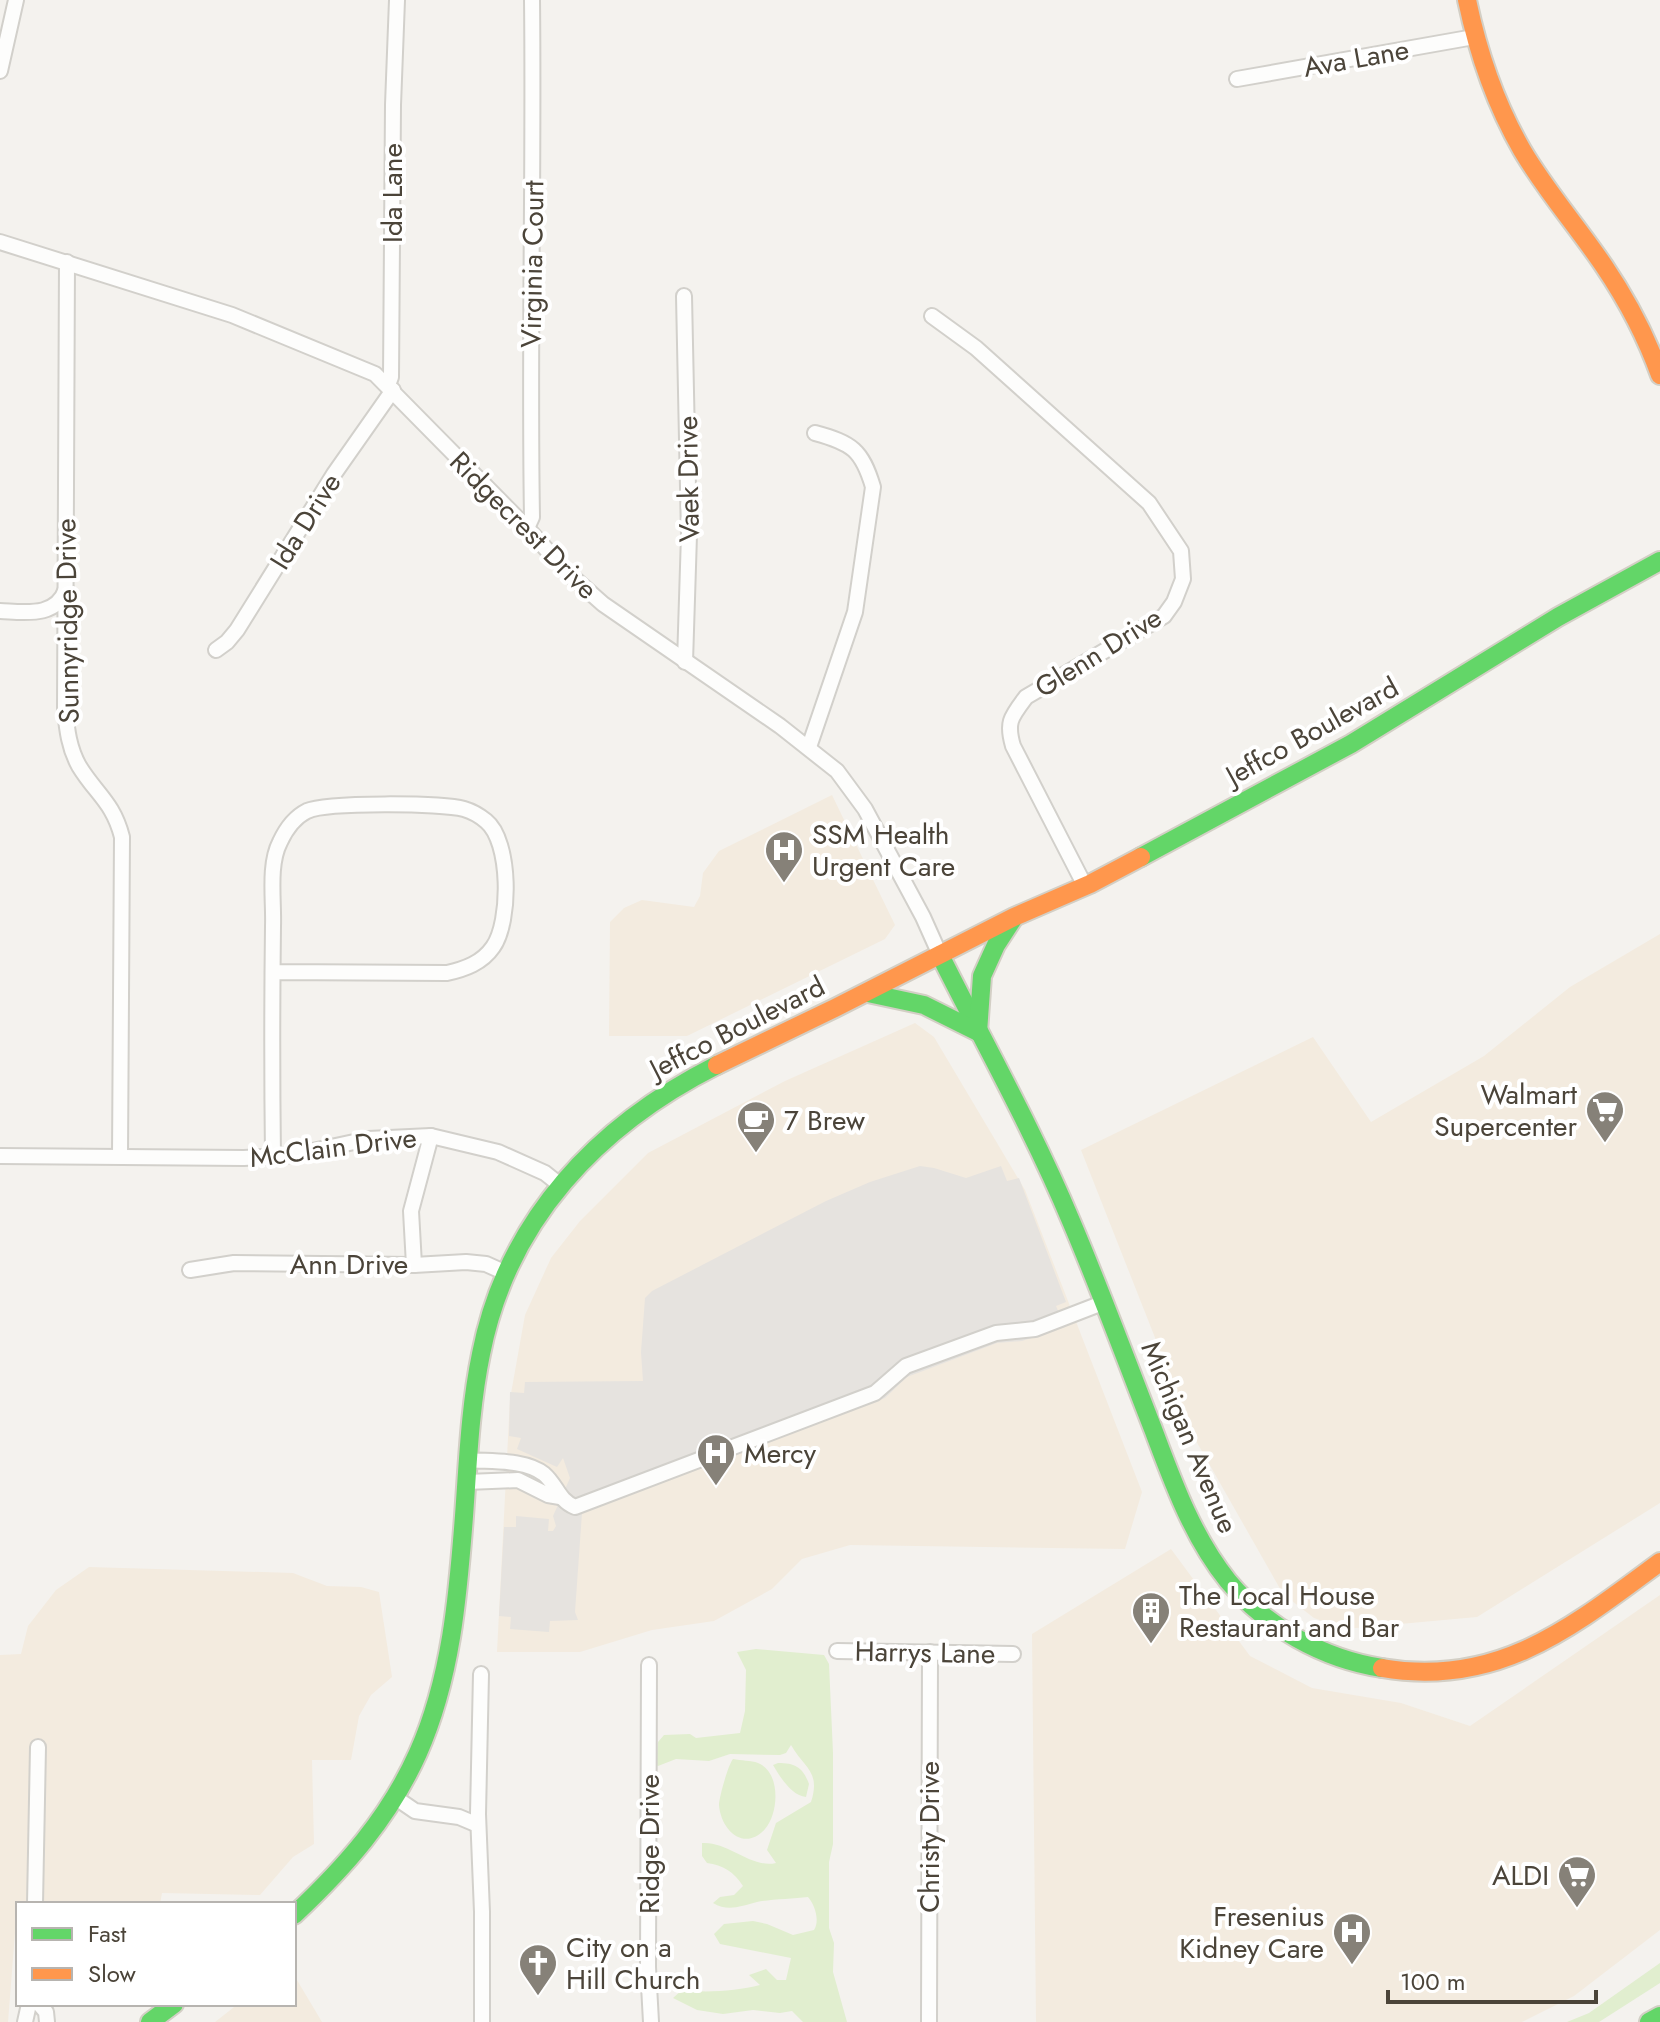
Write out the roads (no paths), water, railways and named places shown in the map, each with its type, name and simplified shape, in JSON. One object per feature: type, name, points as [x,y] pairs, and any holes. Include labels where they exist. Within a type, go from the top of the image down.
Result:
[{"type":"main road","points":[[1467,0],[1474,37],[1496,99],[1521,148],[1627,300],[1660,375]]},
{"type":"main road","name":"Jeffco Boulevard","points":[[296,1913],[338,1874],[371,1835],[396,1798],[428,1731],[448,1665],[459,1588],[476,1367],[489,1314],[528,1232],[560,1185],[602,1140],[661,1096],[723,1063],[1015,917],[1085,886],[1322,761],[1660,561]]},
{"type":"main road","points":[[868,993],[924,1005],[978,1032],[982,976],[996,945],[1015,917]]},
{"type":"main road","name":"Michigan Avenue","points":[[940,955],[1031,1135],[1105,1302],[1164,1462],[1205,1550],[1227,1580],[1252,1606],[1281,1629],[1317,1650],[1371,1667],[1409,1673],[1453,1671],[1522,1654],[1561,1633],[1660,1562]]},
{"type":"main road","points":[[150,2022],[171,2006]]},
{"type":"main road","points":[[1649,2022],[1660,2016]]},
{"type":"street","points":[[0,71],[16,0]]},
{"type":"street","name":"Ida Lane","points":[[390,388],[397,0]]},
{"type":"street","name":"Virginia Court","points":[[527,528],[532,517],[529,345],[533,181],[532,0]]},
{"type":"street","name":"Ava Lane","points":[[1237,79],[1474,37]]},
{"type":"street","name":"Ridgecrest Drive","points":[[0,242],[232,315],[375,374],[567,572],[603,604],[809,747],[837,771],[857,796],[923,917],[940,955]]},
{"type":"street","name":"Sunnyridge Drive","points":[[67,262],[65,710],[70,745],[80,768],[113,810],[122,837],[120,1156]]},
{"type":"street","name":"Vaek Drive","points":[[684,296],[689,535],[685,662]]},
{"type":"street","name":"Glenn Drive","points":[[932,316],[976,348],[1149,503],[1181,551],[1183,579],[1174,602],[1164,616],[1026,697],[1008,728],[1026,774],[1085,886]]},
{"type":"street","name":"Ida Drive","points":[[216,650],[237,630],[390,388]]},
{"type":"street","points":[[809,747],[855,612],[873,487],[857,450],[838,439],[815,433]]},
{"type":"street","points":[[0,611],[49,610],[57,604],[66,588]]},
{"type":"street","points":[[273,972],[447,973],[465,969],[481,960],[494,946],[503,926],[504,859],[499,839],[488,822],[466,809],[441,806],[337,805],[306,811],[295,819],[278,845],[274,863],[273,972],[273,1157]]},
{"type":"street","points":[[414,1265],[411,1211],[431,1136]]},
{"type":"street","name":"McClain Drive","points":[[0,1156],[273,1157],[368,1139],[431,1136],[498,1152],[545,1173],[560,1185]]},
{"type":"street","name":"Ann Drive","points":[[190,1270],[234,1263],[414,1265],[477,1262],[506,1273]]},
{"type":"street","points":[[468,1460],[531,1467],[544,1474],[560,1497],[575,1507],[875,1393],[906,1366],[996,1333],[1035,1329],[1105,1302]]},
{"type":"street","points":[[467,1482],[518,1480],[548,1495],[560,1497]]},
{"type":"street","name":"Harrys Lane","points":[[837,1651],[1013,1654]]},
{"type":"street","name":"Christy Drive","points":[[929,2022],[930,1652]]},
{"type":"street","name":"Ridge Drive","points":[[649,1665],[648,1967],[651,2022]]},
{"type":"street","points":[[481,1674],[478,1825],[482,1890],[482,2022]]},
{"type":"street","points":[[35,1902],[38,1747]]},
{"type":"street","points":[[396,1798],[415,1811],[459,1817],[478,1825]]},
{"type":"place","name":"SSM Health Urgent Care","points":[[784,884]]},
{"type":"place","name":"Walmart Supercenter","points":[[1605,1144]]},
{"type":"place","name":"7 Brew","points":[[756,1154]]},
{"type":"place","name":"Mercy","points":[[716,1487]]},
{"type":"place","name":"The Local House Restaurant and Bar","points":[[1151,1645]]},
{"type":"place","name":"ALDI","points":[[1577,1909]]},
{"type":"place","name":"Fresenius Kidney Care","points":[[1352,1966]]},
{"type":"place","name":"City on a Hill Church","points":[[538,1997]]}]
